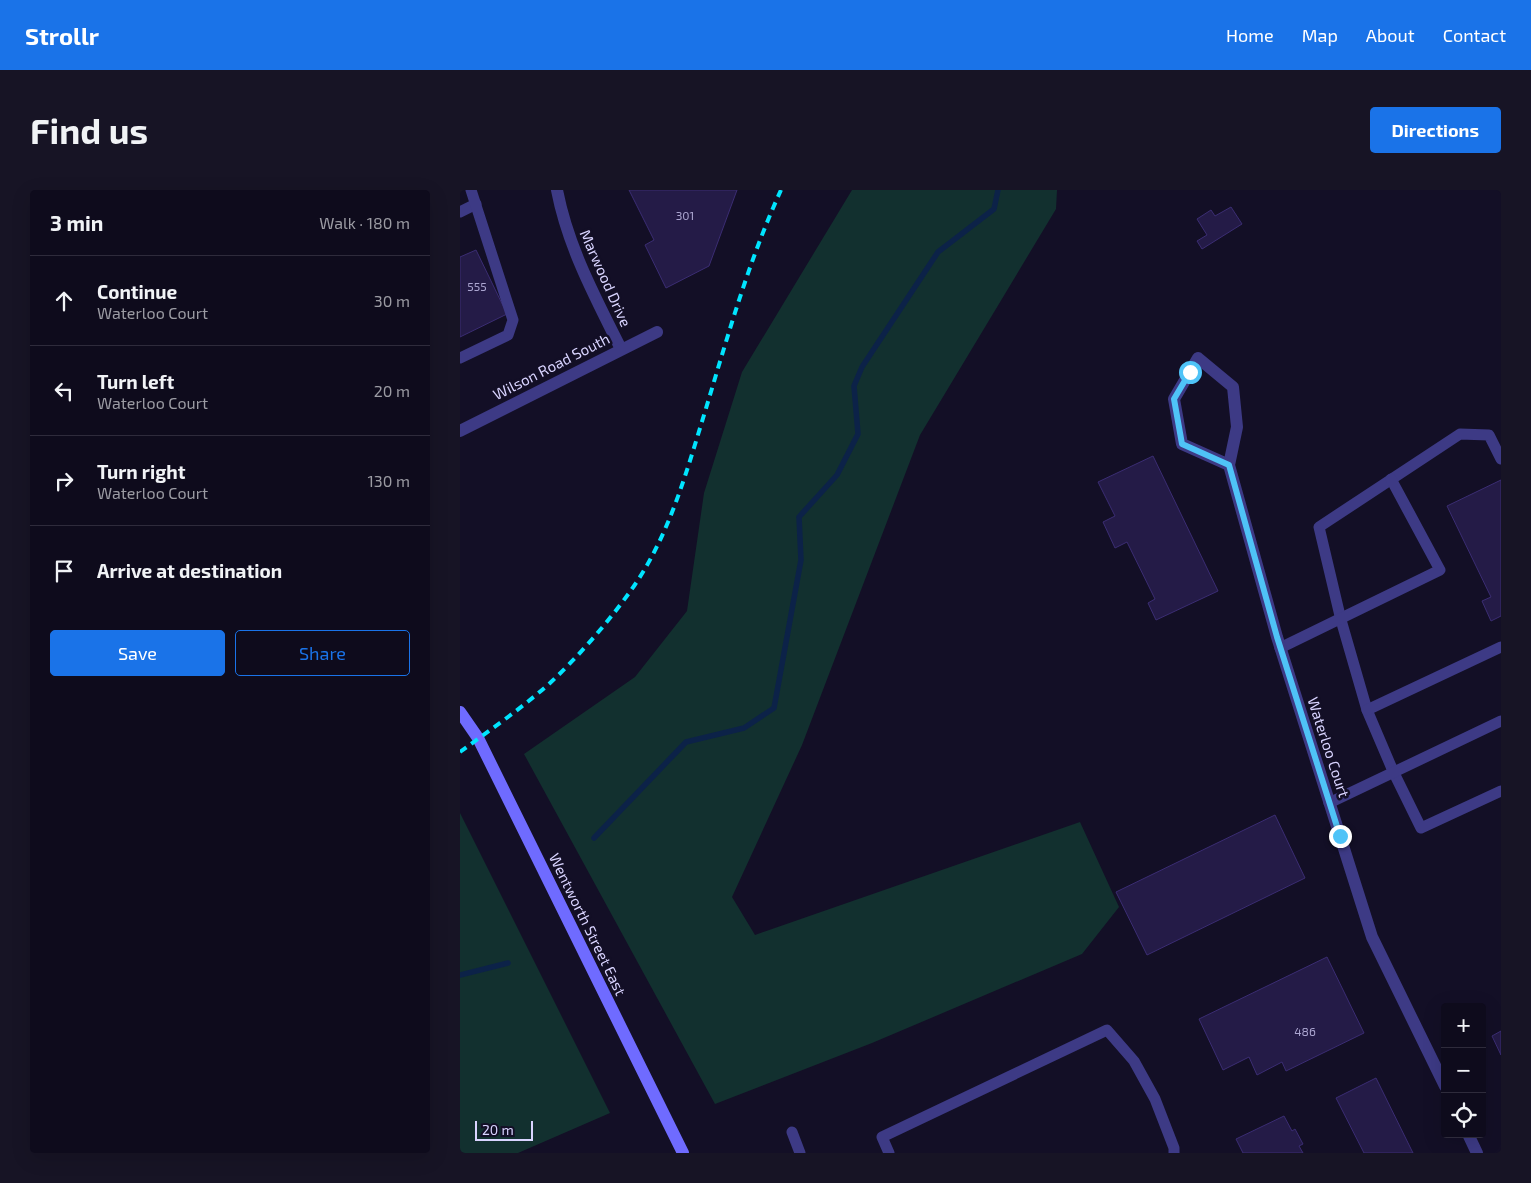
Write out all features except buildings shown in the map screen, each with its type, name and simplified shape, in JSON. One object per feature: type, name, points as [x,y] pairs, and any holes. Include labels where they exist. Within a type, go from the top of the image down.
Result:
[{"type":"main road","name":"Wentworth Street East","points":[[460,712],[478,738],[683,1153]]},
{"type":"street","name":"Marwood Drive","points":[[557,190],[562,215],[578,261],[621,349]]},
{"type":"street","name":"Wilson Road South","points":[[460,431],[657,332]]},
{"type":"street","name":"Waterloo Court","points":[[1229,465],[1182,444],[1174,399],[1198,358],[1233,387],[1237,427],[1229,465],[1280,648],[1372,937],[1441,1078]]},
{"type":"street","points":[[1470,1138],[1477,1153]]},
{"type":"lane","points":[[460,358],[508,335],[513,320],[471,190]]},
{"type":"lane","points":[[460,212],[476,204]]},
{"type":"lane","points":[[1501,459],[1488,435],[1460,434],[1319,527],[1341,620],[1367,710],[1393,772],[1421,828],[1501,790]]},
{"type":"lane","points":[[1280,648],[1341,620],[1440,570],[1391,479]]},
{"type":"lane","points":[[1367,710],[1501,647]]},
{"type":"lane","points":[[1329,803],[1501,721]]},
{"type":"lane","points":[[889,1153],[882,1137],[1107,1030],[1134,1061],[1156,1099],[1174,1148],[1174,1153]]},
{"type":"lane","points":[[792,1132],[800,1153]]},
{"type":"green space","points":[[852,190],[1057,190],[1056,209],[920,435],[802,745],[732,897],[755,935],[1080,822],[1119,907],[1082,954],[872,1043],[715,1104],[524,754],[635,677],[687,611],[704,493],[742,372]]},
{"type":"green space","points":[[460,813],[610,1113],[518,1153],[460,1153]]},
{"type":"waterway","points":[[594,838],[686,742],[744,728],[774,708],[801,560],[799,517],[837,475],[858,434],[854,386],[862,367],[938,252],[994,209],[998,190]]},
{"type":"waterway","points":[[460,975],[508,963]]},
{"type":"railway","points":[[460,752],[506,719],[550,683],[584,649],[605,624],[634,586],[646,566],[667,525],[675,504],[748,273],[781,190]]},
{"type":"route","points":[[1190,372],[1174,399],[1182,444],[1229,465],[1277,637],[1340,836]]}]
